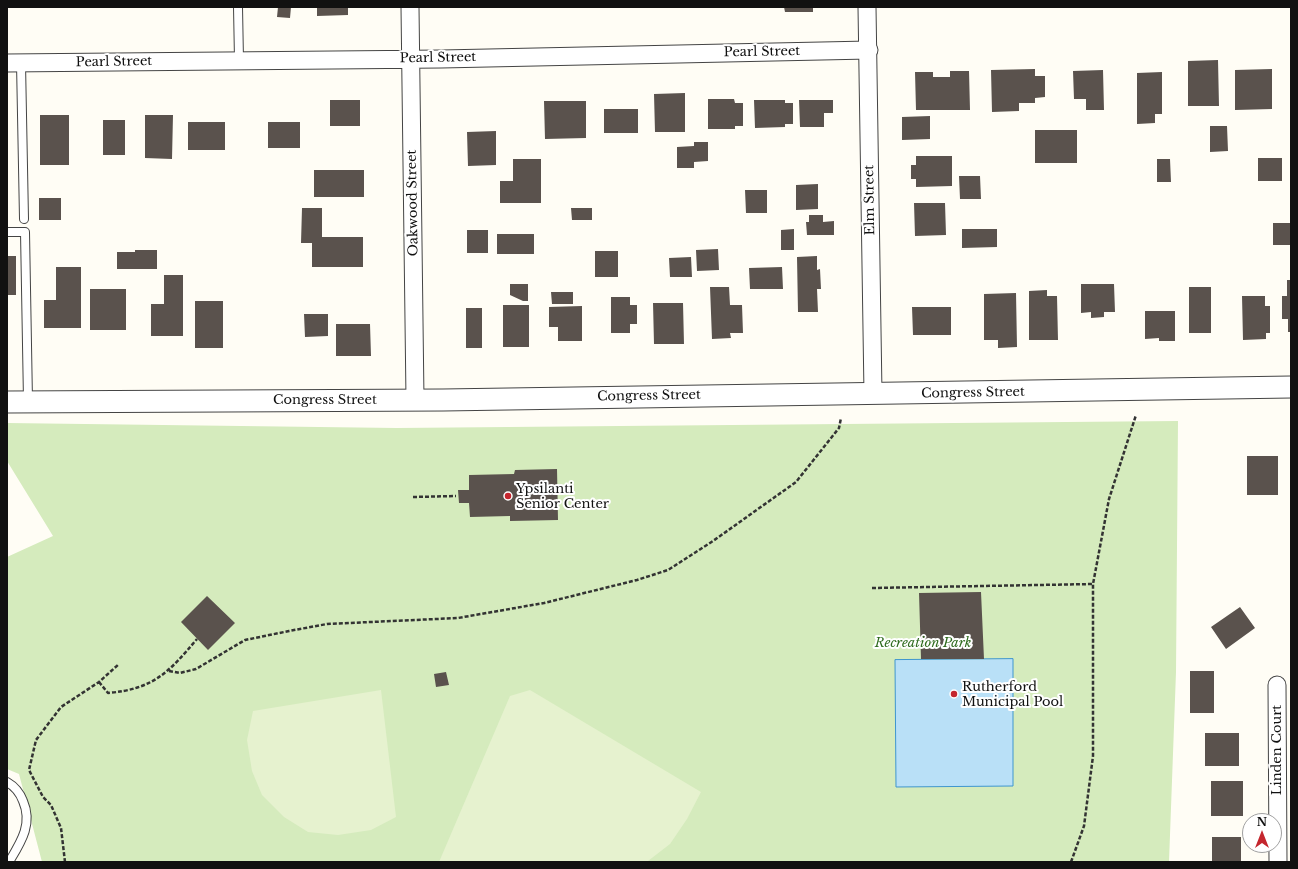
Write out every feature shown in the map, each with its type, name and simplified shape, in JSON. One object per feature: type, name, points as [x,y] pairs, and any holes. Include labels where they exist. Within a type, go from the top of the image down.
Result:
[{"type":"street","name":"Oakwood Street","points":[[410,7],[415,399]]},
{"type":"street","name":"Elm Street","points":[[867,7],[869,50],[873,394]]},
{"type":"street","name":"Pearl Street","points":[[14,63],[411,59],[869,50]]},
{"type":"street","name":"Congress Street","points":[[7,402],[873,394],[1291,387]]},
{"type":"street","name":"Linden Court","points":[[1277,685],[1278,862]]},
{"type":"lane","points":[[238,7],[239,60]]},
{"type":"lane","points":[[14,63],[24,220]]},
{"type":"lane","points":[[7,232],[25,232],[28,402]]},
{"type":"lane","points":[[7,782],[21,795],[27,809],[28,824],[9,862]]},
{"type":"path","points":[[1071,862],[1084,826],[1093,756],[1093,584],[1110,499],[1136,415]]},
{"type":"path","points":[[169,671],[180,673],[196,668],[245,640],[282,632],[327,624],[458,618],[544,603],[637,580],[668,570],[713,541],[796,482],[839,428],[841,418]]},
{"type":"path","points":[[413,497],[456,496]]},
{"type":"path","points":[[872,588],[1093,584]]},
{"type":"path","points":[[99,682],[108,693],[128,691],[158,680],[169,671],[197,639]]},
{"type":"path","points":[[65,862],[61,828],[51,805],[43,797],[29,770],[36,740],[61,707],[99,682],[119,664]]},
{"type":"green space","name":"Recreation Park","points":[[1178,421],[1176,672],[1169,862],[42,862],[19,774],[7,769],[7,557],[53,536],[7,461],[7,423],[397,428]]},
{"type":"green space","points":[[381,690],[396,817],[371,830],[338,835],[308,832],[284,817],[262,795],[252,771],[247,740],[253,711]]},
{"type":"green space","points":[[530,690],[701,792],[687,819],[670,844],[648,861],[439,862],[510,696]]},
{"type":"water","name":"Rutherford Municipal Pool","points":[[1013,659],[1013,786],[896,787],[895,660]]},
{"type":"building","points":[[278,7],[291,7],[290,18],[277,17]]},
{"type":"building","points":[[317,7],[348,7],[348,15],[317,16]]},
{"type":"building","points":[[784,7],[813,7],[813,12],[785,12]]},
{"type":"building","points":[[1218,60],[1219,106],[1188,106],[1188,61]]},
{"type":"building","points":[[1035,69],[1035,76],[1045,76],[1045,97],[1035,98],[1035,103],[1019,103],[1019,111],[992,112],[991,70]]},
{"type":"building","points":[[1272,69],[1272,109],[1235,110],[1235,70]]},
{"type":"building","points":[[1103,70],[1104,110],[1086,110],[1086,99],[1074,99],[1073,71]]},
{"type":"building","points":[[950,71],[969,71],[970,110],[916,110],[915,72],[933,72],[933,77],[950,77]]},
{"type":"building","points":[[1162,72],[1162,114],[1155,114],[1155,123],[1137,124],[1137,73]]},
{"type":"building","points":[[685,93],[685,132],[655,132],[654,94]]},
{"type":"building","points":[[708,99],[734,99],[735,103],[743,103],[743,126],[735,126],[735,129],[708,129]]},
{"type":"building","points":[[330,100],[360,100],[360,126],[330,126]]},
{"type":"building","points":[[754,100],[785,100],[785,103],[793,103],[793,124],[785,124],[785,127],[755,128]]},
{"type":"building","points":[[799,100],[833,100],[833,113],[824,113],[824,127],[800,127]]},
{"type":"building","points":[[544,101],[586,101],[586,138],[545,139]]},
{"type":"building","points":[[604,109],[638,109],[638,133],[604,133]]},
{"type":"building","points":[[40,115],[69,115],[69,165],[40,165]]},
{"type":"building","points":[[145,115],[173,115],[172,159],[145,158]]},
{"type":"building","points":[[930,116],[930,139],[902,140],[902,117]]},
{"type":"building","points":[[103,120],[125,120],[125,155],[103,155]]},
{"type":"building","points":[[188,122],[225,122],[225,150],[188,150]]},
{"type":"building","points":[[268,122],[300,122],[300,148],[268,148]]},
{"type":"building","points":[[1210,126],[1227,126],[1228,151],[1210,152]]},
{"type":"building","points":[[1035,130],[1077,130],[1077,163],[1035,163]]},
{"type":"building","points":[[496,131],[496,165],[468,166],[467,132]]},
{"type":"building","points":[[694,142],[708,142],[708,161],[694,162],[694,168],[677,168],[677,147],[694,146]]},
{"type":"building","points":[[916,156],[952,156],[952,186],[916,187],[916,179],[911,179],[911,165],[916,165]]},
{"type":"building","points":[[1258,158],[1282,158],[1282,181],[1258,181]]},
{"type":"building","points":[[513,159],[541,159],[541,203],[500,203],[500,181],[513,181]]},
{"type":"building","points":[[1157,159],[1170,159],[1171,182],[1157,182]]},
{"type":"building","points":[[314,170],[364,170],[364,197],[314,197]]},
{"type":"building","points":[[959,176],[980,176],[981,199],[960,199]]},
{"type":"building","points":[[818,184],[818,209],[796,210],[796,185]]},
{"type":"building","points":[[745,190],[767,190],[767,213],[746,213]]},
{"type":"building","points":[[39,198],[61,198],[61,220],[39,220]]},
{"type":"building","points":[[914,203],[945,203],[946,235],[915,236]]},
{"type":"building","points":[[302,208],[322,208],[322,237],[363,237],[363,267],[312,267],[312,243],[301,243]]},
{"type":"building","points":[[571,208],[592,208],[592,220],[572,220]]},
{"type":"building","points":[[809,215],[823,215],[823,222],[834,221],[834,235],[807,235],[806,222],[809,222]]},
{"type":"building","points":[[1273,223],[1291,223],[1291,245],[1273,245]]},
{"type":"building","points":[[794,229],[794,250],[781,250],[781,230]]},
{"type":"building","points":[[962,229],[997,229],[997,247],[962,248]]},
{"type":"building","points":[[467,230],[488,230],[488,253],[467,253]]},
{"type":"building","points":[[497,234],[534,234],[534,254],[497,254]]},
{"type":"building","points":[[718,249],[719,270],[697,271],[696,250]]},
{"type":"building","points":[[135,250],[157,250],[157,269],[117,269],[117,252],[135,252]]},
{"type":"building","points":[[595,251],[618,251],[618,277],[595,277]]},
{"type":"building","points":[[7,256],[16,256],[16,295],[7,295]]},
{"type":"building","points":[[817,256],[817,270],[820,269],[821,289],[817,289],[818,312],[798,312],[797,257]]},
{"type":"building","points":[[691,257],[692,277],[670,277],[669,258]]},
{"type":"building","points":[[56,267],[81,267],[81,328],[44,328],[44,300],[56,300]]},
{"type":"building","points":[[782,267],[783,289],[750,289],[749,268]]},
{"type":"building","points":[[164,275],[183,275],[183,336],[151,336],[151,304],[164,304]]},
{"type":"building","points":[[1287,280],[1291,280],[1291,332],[1288,332],[1288,319],[1282,319],[1282,296],[1287,296]]},
{"type":"building","points":[[510,284],[528,284],[528,301],[523,301],[510,295]]},
{"type":"building","points":[[1081,284],[1114,284],[1115,312],[1104,312],[1104,317],[1091,318],[1091,312],[1081,313]]},
{"type":"building","points":[[710,287],[729,287],[730,305],[742,305],[743,333],[730,333],[731,338],[712,339]]},
{"type":"building","points":[[1189,287],[1211,287],[1211,333],[1189,333]]},
{"type":"building","points":[[90,289],[126,289],[126,330],[90,330]]},
{"type":"building","points":[[1047,290],[1047,296],[1057,296],[1058,340],[1029,340],[1029,291]]},
{"type":"building","points":[[551,292],[573,292],[573,304],[552,304]]},
{"type":"building","points":[[1016,293],[1017,347],[998,348],[998,340],[984,340],[984,294]]},
{"type":"building","points":[[1242,296],[1265,296],[1265,306],[1270,306],[1270,333],[1266,333],[1266,339],[1243,340]]},
{"type":"building","points":[[611,297],[630,297],[630,305],[637,305],[637,324],[630,324],[630,333],[611,333]]},
{"type":"building","points":[[195,301],[223,301],[223,348],[195,348]]},
{"type":"building","points":[[653,303],[683,303],[684,344],[654,344]]},
{"type":"building","points":[[503,305],[529,305],[529,347],[503,347]]},
{"type":"building","points":[[582,306],[582,341],[558,341],[558,327],[549,327],[549,307]]},
{"type":"building","points":[[912,307],[951,307],[951,335],[913,335]]},
{"type":"building","points":[[466,308],[482,308],[482,348],[466,348]]},
{"type":"building","points":[[1145,311],[1175,311],[1175,341],[1159,341],[1159,338],[1145,339]]},
{"type":"building","points":[[304,314],[328,314],[328,336],[305,337]]},
{"type":"building","points":[[336,324],[370,324],[371,356],[336,356]]},
{"type":"building","points":[[1247,456],[1278,456],[1278,495],[1247,495]]},
{"type":"building","name":"Ypsilanti Senior Center","points":[[557,469],[558,520],[510,521],[510,516],[470,517],[469,503],[459,503],[458,490],[469,490],[469,475],[514,474],[515,470]]},
{"type":"building","points":[[981,592],[984,659],[921,659],[919,593]]},
{"type":"building","points":[[207,596],[235,623],[208,650],[181,622]]},
{"type":"building","points":[[1240,607],[1255,628],[1226,649],[1211,627]]},
{"type":"building","points":[[1190,671],[1214,671],[1214,713],[1190,713]]},
{"type":"building","points":[[446,672],[449,685],[436,687],[434,674]]},
{"type":"building","points":[[1205,733],[1239,733],[1239,766],[1205,766]]},
{"type":"building","points":[[1211,781],[1243,781],[1242,816],[1211,816]]},
{"type":"building","points":[[1212,837],[1241,837],[1241,862],[1212,862]]},
{"type":"place","name":"Ypsilanti Senior Center","points":[[508,496]]},
{"type":"place","name":"Rutherford Municipal Pool","points":[[954,694]]}]
